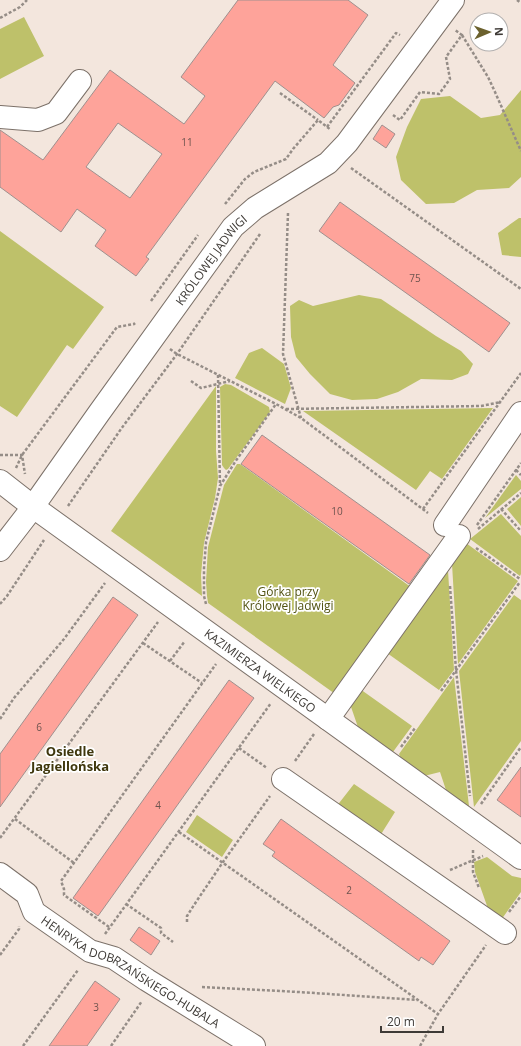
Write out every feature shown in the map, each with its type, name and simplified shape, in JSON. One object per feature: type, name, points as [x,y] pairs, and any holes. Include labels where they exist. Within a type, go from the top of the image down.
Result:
[{"type":"street","name":"KRÓLOWEJ JADWIGI","points":[[0,550],[233,227],[254,208],[328,163],[340,161],[347,143],[453,0]]},
{"type":"street","points":[[0,117],[38,120],[56,113],[80,81]]},
{"type":"street","points":[[328,719],[460,535],[521,413]]},
{"type":"street","name":"KAZIMIERZA WIELKIEGO","points":[[0,481],[32,506],[328,719],[476,816],[513,852]]},
{"type":"street","points":[[283,779],[497,928]]},
{"type":"street","name":"HENRYKA DOBRZAŃSKIEGO-HUBALA","points":[[0,874],[27,894],[34,912],[90,951],[114,958],[254,1046]]},
{"type":"path","points":[[0,18],[20,7],[27,0]]},
{"type":"path","points":[[517,0],[521,3]]},
{"type":"path","points":[[450,26],[462,35],[488,77],[521,151]]},
{"type":"path","points":[[392,114],[400,120],[420,92],[439,94],[450,79],[446,57],[462,35]]},
{"type":"path","points":[[280,93],[318,120]]},
{"type":"path","points":[[340,161],[521,289]]},
{"type":"path","points":[[288,207],[283,354],[301,418]]},
{"type":"path","points":[[0,604],[261,233]]},
{"type":"path","points":[[153,338],[177,354],[301,418],[520,581],[441,691]]},
{"type":"path","points":[[210,633],[213,627],[204,596],[204,568],[206,542],[220,486],[218,375]]},
{"type":"path","points":[[423,509],[521,375]]},
{"type":"path","points":[[191,381],[201,388],[230,381]]},
{"type":"path","points":[[284,409],[481,406],[501,402]]},
{"type":"path","points":[[220,486],[276,404]]},
{"type":"path","points":[[460,535],[521,463]]},
{"type":"path","points":[[516,470],[521,475]]},
{"type":"path","points":[[460,535],[501,509],[521,493]]},
{"type":"path","points":[[501,509],[521,531]]},
{"type":"path","points":[[0,719],[14,698],[64,639],[116,566]]},
{"type":"path","points":[[450,583],[456,670],[471,801]]},
{"type":"path","points":[[0,838],[143,643],[202,683]]},
{"type":"path","points":[[109,927],[64,895],[64,889],[61,881],[228,647]]},
{"type":"path","points":[[99,954],[105,933],[109,927],[239,748],[281,685]]},
{"type":"path","points":[[187,922],[187,916],[223,862],[317,731],[328,719]]},
{"type":"path","points":[[497,928],[473,872],[472,861],[476,816],[521,747]]},
{"type":"path","points":[[239,748],[283,779]]},
{"type":"path","points":[[15,819],[74,863]]},
{"type":"path","points":[[179,832],[438,1014]]},
{"type":"path","points":[[428,880],[472,861],[513,852]]},
{"type":"path","points":[[420,1046],[438,1014],[497,928],[521,896]]},
{"type":"path","points":[[126,904],[161,928],[161,933],[173,942]]},
{"type":"path","points":[[0,955],[19,929]]},
{"type":"path","points":[[23,1046],[78,970]]},
{"type":"path","points":[[111,1046],[154,984]]},
{"type":"path","points":[[202,987],[419,1000]]},
{"type":"green space","points":[[24,17],[44,56],[0,79],[0,29]]},
{"type":"green space","points":[[521,90],[521,177],[509,188],[477,190],[454,203],[426,204],[401,180],[396,157],[407,127],[421,99],[450,96],[481,118],[500,115]]},
{"type":"green space","points":[[521,218],[521,257],[502,255],[498,233]]},
{"type":"green space","points":[[0,231],[104,307],[73,349],[67,345],[17,417],[0,406]]},
{"type":"green space","points":[[359,295],[381,299],[461,351],[473,364],[468,374],[452,380],[421,379],[398,392],[377,399],[352,400],[330,394],[296,357],[291,337],[290,306],[299,300],[313,306]]},
{"type":"green space","points":[[262,348],[284,364],[291,388],[285,404],[235,378],[249,353]]},
{"type":"green space","points":[[225,384],[231,385],[269,407],[270,412],[226,470],[222,465],[220,387]]},
{"type":"green space","points":[[216,386],[216,451],[218,478],[215,498],[204,543],[201,575],[202,596],[111,531]]},
{"type":"green space","points":[[493,408],[442,479],[430,471],[416,490],[303,411]]},
{"type":"green space","name":"Górka przy Królowej Jadwigi","points":[[237,464],[240,464],[415,589],[338,696],[208,603],[206,582],[208,547],[224,485]]},
{"type":"green space","points":[[516,475],[521,481],[521,489],[485,518]]},
{"type":"green space","points":[[521,497],[521,526],[507,509]]},
{"type":"green space","points":[[501,514],[521,536],[520,576],[470,539]]},
{"type":"green space","points":[[466,543],[518,581],[458,664],[452,564]]},
{"type":"green space","points":[[448,570],[454,670],[439,690],[387,653]]},
{"type":"green space","points":[[514,595],[521,600],[521,741],[474,807],[459,671]]},
{"type":"green space","points":[[454,677],[469,806],[463,808],[448,796],[440,772],[420,777],[403,764],[399,754]]},
{"type":"green space","points":[[360,689],[412,726],[390,756],[360,733],[350,704]]},
{"type":"green space","points":[[354,784],[395,812],[378,839],[336,807]]},
{"type":"green space","points":[[197,815],[233,840],[222,857],[186,832]]},
{"type":"green space","points":[[487,857],[512,876],[521,878],[521,892],[501,920],[491,917],[475,872],[474,862]]},
{"type":"building","points":[[238,0],[348,0],[368,15],[333,65],[355,83],[339,105],[333,107],[324,118],[275,81],[146,257],[149,259],[136,276],[95,246],[106,230],[77,209],[61,232],[0,187],[0,130],[43,160],[110,70],[184,124],[205,96],[181,77]],"holes":[[[118,123],[162,154],[130,198],[86,167]]]},
{"type":"building","points":[[382,125],[395,134],[386,148],[373,139]]},
{"type":"building","points":[[340,202],[510,323],[489,352],[319,231]]},
{"type":"building","points":[[262,435],[430,555],[409,584],[241,464]]},
{"type":"building","points":[[113,597],[138,615],[0,807],[0,754]]},
{"type":"building","points":[[229,680],[254,698],[98,916],[73,898]]},
{"type":"building","points":[[521,767],[521,817],[497,800]]},
{"type":"building","points":[[281,819],[450,941],[433,965],[421,957],[419,961],[272,856],[275,852],[263,844]]},
{"type":"building","points":[[139,927],[160,941],[151,955],[130,940]]},
{"type":"building","points":[[95,981],[120,999],[87,1046],[49,1046]]},
{"type":"district","name":"Osiedle Jagiellońska","points":[[70,758]]}]
